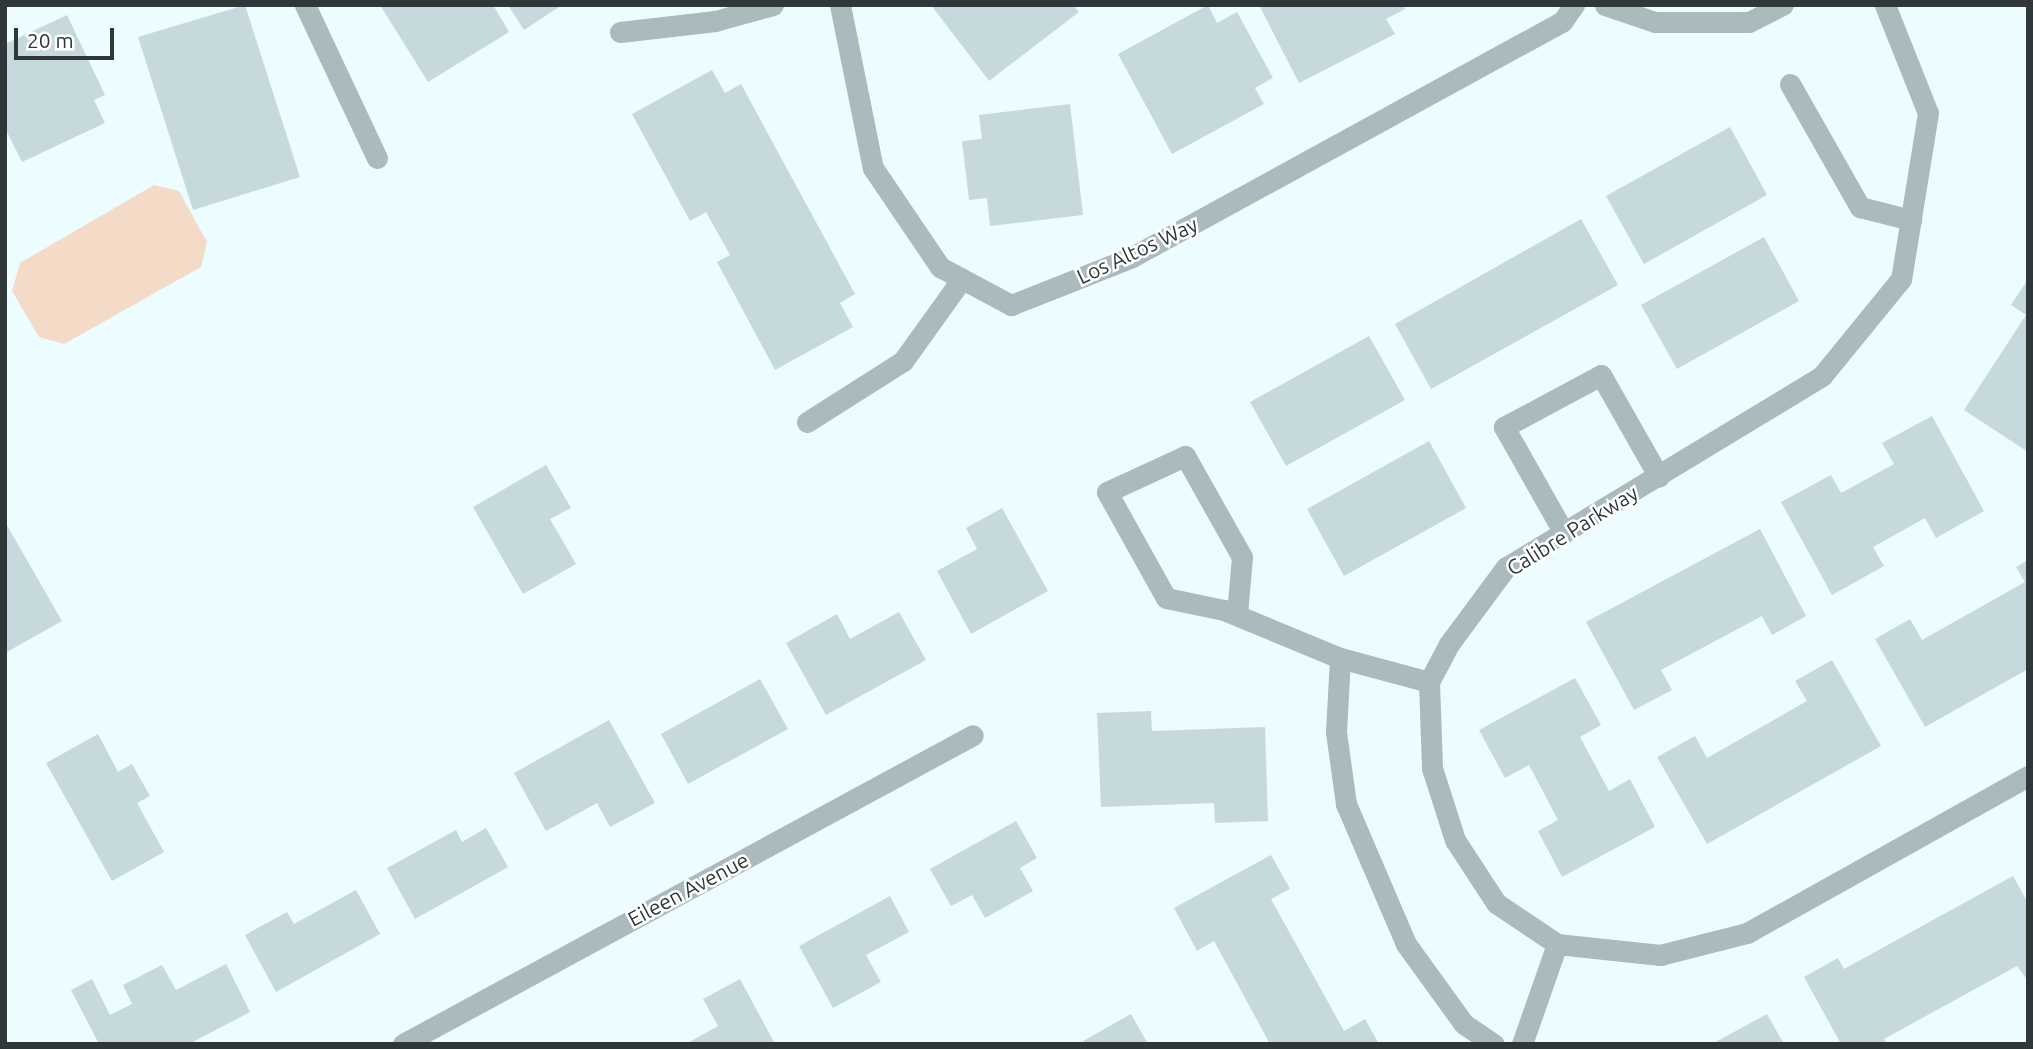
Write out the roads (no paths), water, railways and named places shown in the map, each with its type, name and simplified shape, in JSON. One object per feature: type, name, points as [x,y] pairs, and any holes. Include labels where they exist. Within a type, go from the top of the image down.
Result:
[{"type":"street","points":[[305,5],[377,158]]},
{"type":"street","points":[[620,32],[715,21],[773,5]]},
{"type":"street","name":"Los Altos Way","points":[[841,5],[873,167],[940,267],[1011,305],[1132,257],[1562,22],[1574,5]]},
{"type":"street","points":[[1605,5],[1655,22],[1700,11],[1749,22],[1783,5]]},
{"type":"street","name":"Calibre Parkway","points":[[1885,5],[1928,113],[1901,279],[1822,376],[1660,477],[1506,567],[1449,644],[1429,682],[1432,768],[1455,840],[1496,903],[1558,944],[1660,956],[1747,933],[2028,776]]},
{"type":"street","points":[[1790,84],[1860,206],[1911,220]]},
{"type":"street","points":[[807,422],[903,361],[962,279]]},
{"type":"street","points":[[1564,533],[1504,427],[1601,375],[1660,477]]},
{"type":"street","points":[[1237,614],[1242,557],[1185,456],[1107,492],[1166,598],[1237,614],[1340,658],[1429,682]]},
{"type":"street","points":[[1340,658],[1336,732],[1346,804],[1406,944],[1464,1024],[1494,1044]]},
{"type":"street","name":"Eileen Avenue","points":[[403,1044],[973,735]]},
{"type":"street","points":[[1521,1044],[1558,944]]}]
